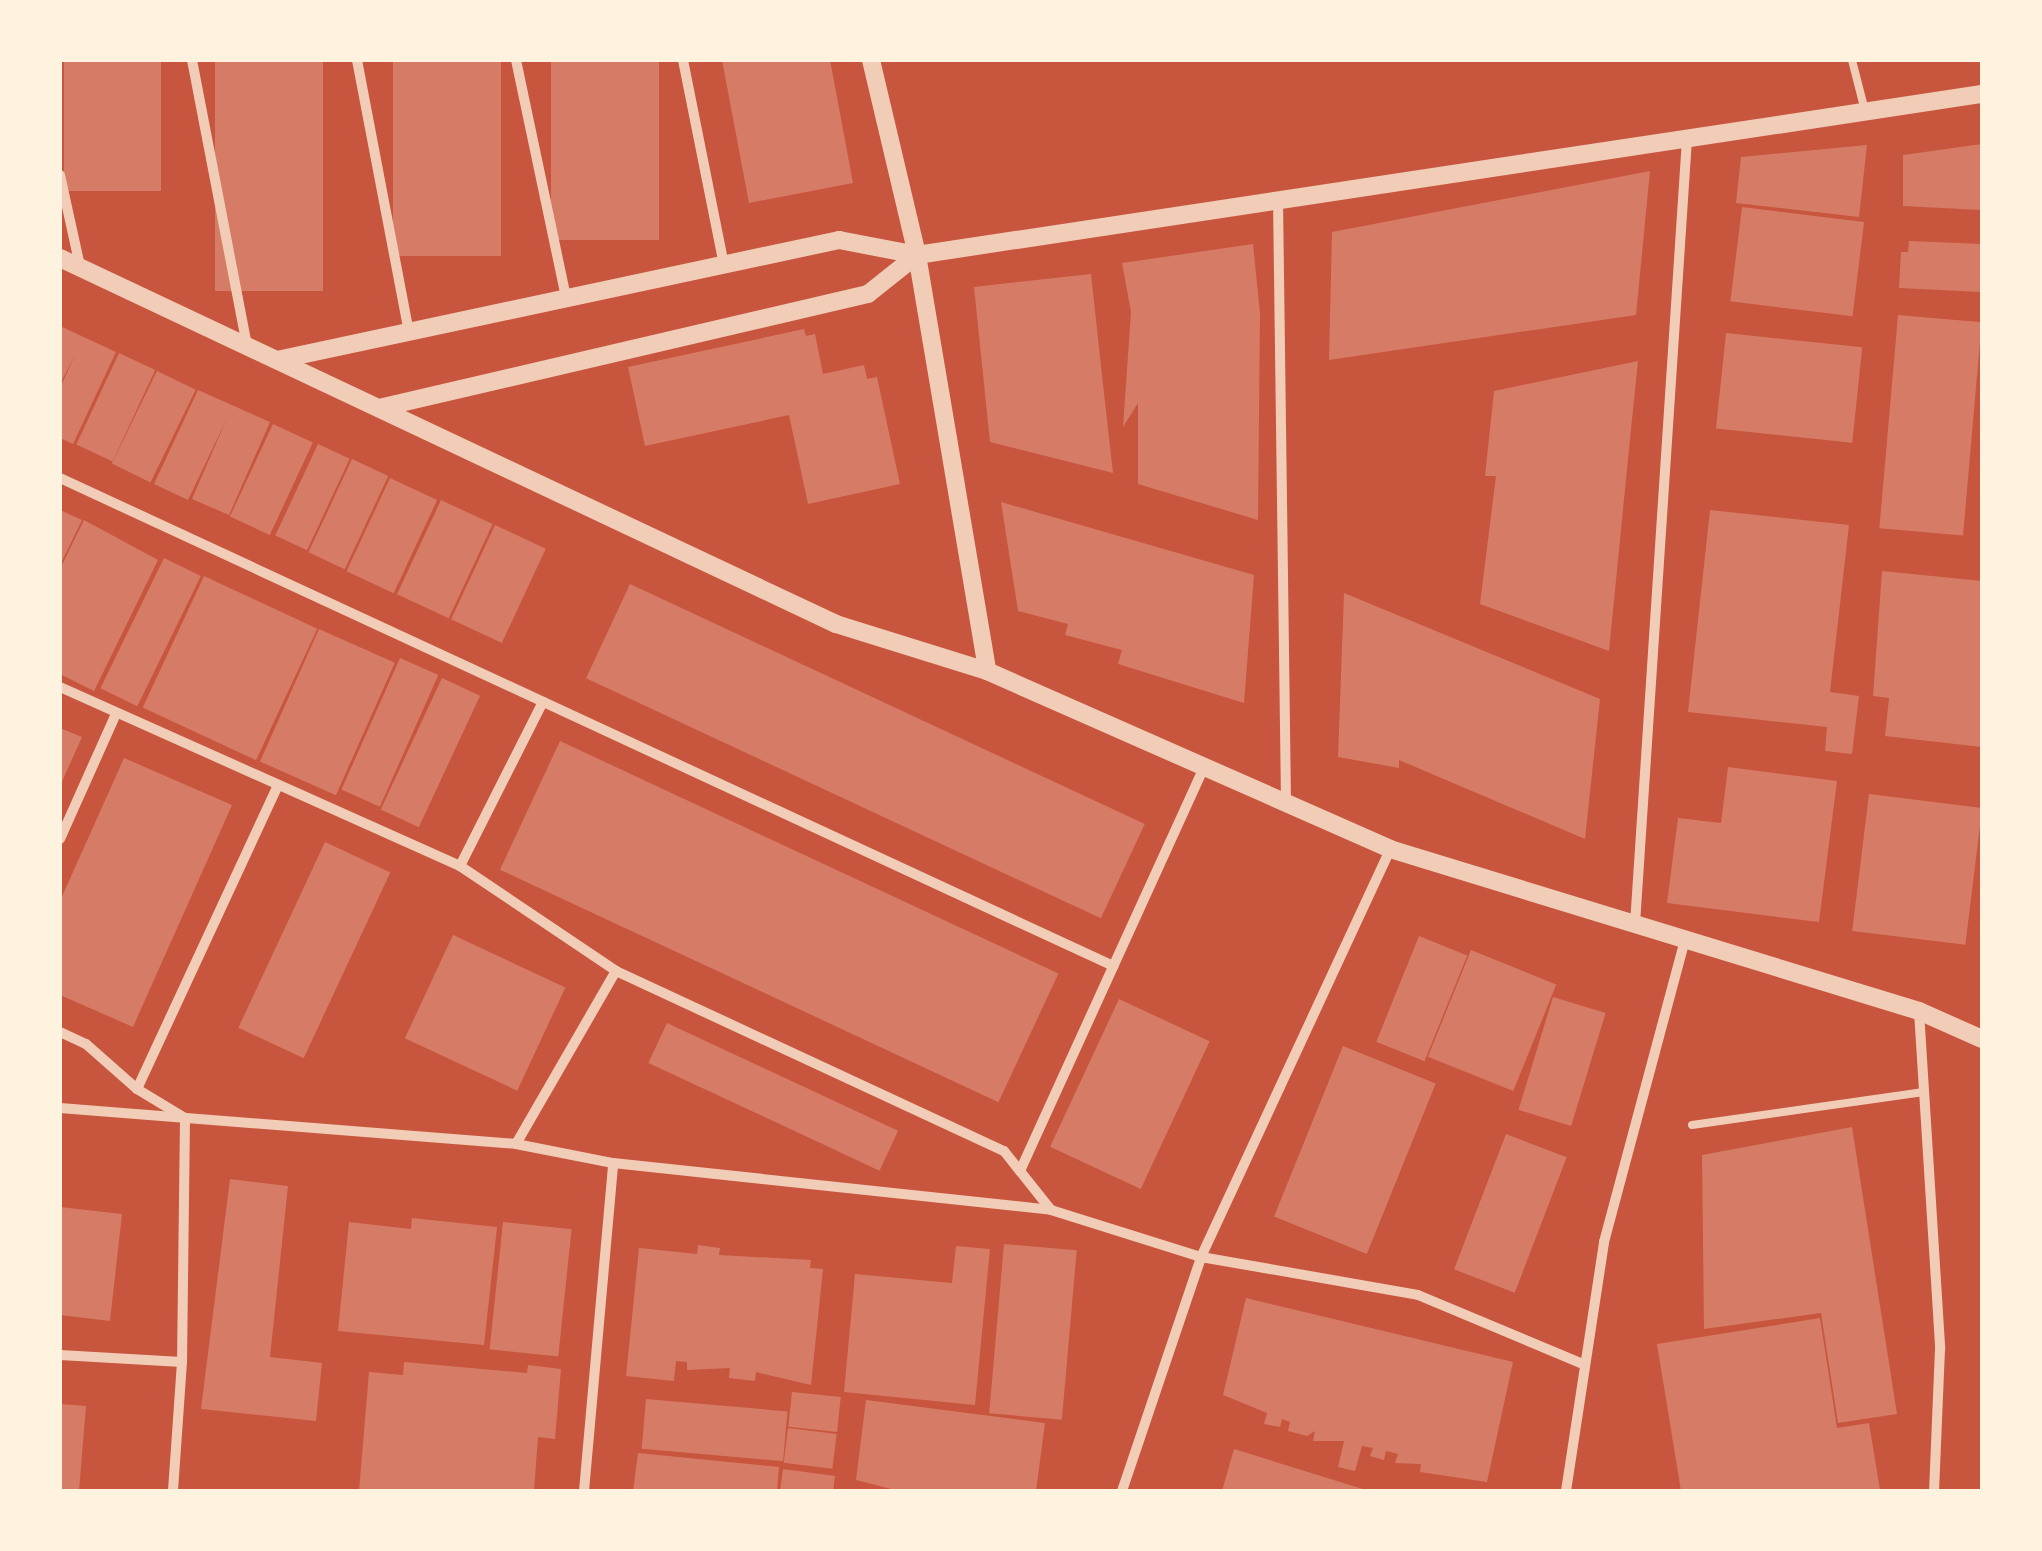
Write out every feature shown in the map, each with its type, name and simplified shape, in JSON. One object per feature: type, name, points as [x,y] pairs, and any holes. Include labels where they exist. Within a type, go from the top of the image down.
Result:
[{"type":"street","points":[[192,60],[246,346]]},
{"type":"street","points":[[357,60],[409,332]]},
{"type":"street","points":[[516,60],[566,298]]},
{"type":"street","points":[[683,60],[724,264]]},
{"type":"street","points":[[870,60],[917,255],[986,671]]},
{"type":"street","points":[[276,360],[840,240],[917,255],[1982,94]]},
{"type":"street","points":[[1635,924],[1687,138]]},
{"type":"street","points":[[60,175],[80,267]]},
{"type":"street","points":[[1278,198],[1286,806]]},
{"type":"street","points":[[378,408],[868,294],[917,255]]},
{"type":"street","points":[[60,258],[836,624],[986,671],[1203,770],[1390,849],[1919,1010],[1982,1039]]},
{"type":"street","points":[[60,478],[1113,966]]},
{"type":"street","points":[[60,688],[115,716],[460,866],[616,971],[1004,1151],[1051,1210]]},
{"type":"street","points":[[460,866],[543,702]]},
{"type":"street","points":[[60,839],[115,716]]},
{"type":"street","points":[[1020,1171],[1203,770]]},
{"type":"street","points":[[137,1089],[278,787]]},
{"type":"street","points":[[1122,1491],[1201,1257],[1390,849]]},
{"type":"street","points":[[1566,1491],[1604,1242],[1685,939]]},
{"type":"street","points":[[516,1144],[616,971]]},
{"type":"street","points":[[1919,1010],[1940,1349],[1934,1491]]},
{"type":"street","points":[[60,1032],[86,1044],[137,1089],[185,1118]]},
{"type":"street","points":[[60,1108],[516,1144],[613,1163],[1051,1210],[1201,1257],[1418,1295],[1585,1365]]},
{"type":"street","points":[[172,1491],[182,1362],[185,1118]]},
{"type":"street","points":[[584,1491],[613,1163]]},
{"type":"street","points":[[60,1356],[182,1362]]},
{"type":"lane","points":[[1852,60],[1865,111]]},
{"type":"lane","points":[[1692,1124],[1924,1092]]},
{"type":"building","points":[[64,60],[161,60],[161,191],[64,191]]},
{"type":"building","points":[[215,60],[323,60],[323,291],[215,291]]},
{"type":"building","points":[[393,60],[501,60],[501,256],[393,256]]},
{"type":"building","points":[[551,60],[659,60],[659,240],[551,240]]},
{"type":"building","points":[[722,60],[830,60],[853,183],[749,203]]},
{"type":"building","points":[[1982,144],[1982,210],[1903,206],[1903,155]]},
{"type":"building","points":[[1867,145],[1859,217],[1736,203],[1741,157]]},
{"type":"building","points":[[1650,171],[1636,315],[1329,360],[1332,232]]},
{"type":"building","points":[[1742,207],[1864,222],[1853,316],[1730,301]]},
{"type":"building","points":[[1909,241],[1982,244],[1982,292],[1899,288],[1901,252],[1908,252]]},
{"type":"building","points":[[1253,244],[1260,313],[1258,520],[1138,484],[1138,403],[1123,427],[1131,312],[1122,263]]},
{"type":"building","points":[[1091,274],[1113,473],[990,442],[974,287]]},
{"type":"building","points":[[1898,315],[1982,322],[1963,536],[1879,528]]},
{"type":"building","points":[[60,326],[116,352],[73,444],[60,438],[60,388],[75,355],[60,384]]},
{"type":"building","points":[[804,329],[806,336],[815,334],[823,374],[864,365],[867,379],[877,377],[900,484],[808,504],[789,415],[645,446],[628,367]]},
{"type":"building","points":[[1726,333],[1862,347],[1852,443],[1716,428]]},
{"type":"building","points":[[119,353],[155,370],[113,461],[76,445]]},
{"type":"building","points":[[1638,361],[1609,651],[1480,604],[1496,476],[1485,476],[1494,391]]},
{"type":"building","points":[[157,371],[196,390],[150,482],[112,464]]},
{"type":"building","points":[[198,390],[270,422],[229,515],[192,499],[227,418],[188,500],[154,484]]},
{"type":"building","points":[[273,424],[313,443],[270,535],[230,516]]},
{"type":"building","points":[[318,444],[350,459],[307,550],[275,536]]},
{"type":"building","points":[[352,459],[388,476],[345,569],[308,552]]},
{"type":"building","points":[[390,478],[437,500],[394,593],[346,571]]},
{"type":"building","points":[[441,500],[493,524],[449,618],[397,594]]},
{"type":"building","points":[[1001,502],[1254,575],[1244,703],[1118,664],[1122,650],[1065,635],[1068,624],[1018,611]]},
{"type":"building","points":[[60,510],[82,520],[60,565]]},
{"type":"building","points":[[1710,510],[1849,525],[1830,692],[1859,696],[1852,754],[1825,751],[1827,727],[1688,712]]},
{"type":"building","points":[[84,520],[158,560],[94,691],[60,674],[60,569]]},
{"type":"building","points":[[495,525],[546,549],[502,643],[451,619]]},
{"type":"building","points":[[164,558],[201,576],[137,706],[100,688]]},
{"type":"building","points":[[1882,571],[1982,581],[1982,747],[1885,736],[1889,698],[1873,696]]},
{"type":"building","points":[[204,576],[317,629],[256,760],[143,707]]},
{"type":"building","points":[[630,584],[1145,824],[1101,918],[586,678]]},
{"type":"building","points":[[1344,593],[1600,699],[1585,839],[1399,760],[1399,768],[1338,757]]},
{"type":"building","points":[[319,629],[395,663],[336,795],[260,761]]},
{"type":"building","points":[[400,658],[438,675],[380,807],[341,790]]},
{"type":"building","points":[[442,678],[480,696],[419,827],[381,809]]},
{"type":"building","points":[[60,728],[82,737],[60,786]]},
{"type":"building","points":[[560,741],[1058,973],[998,1102],[500,870]]},
{"type":"building","points":[[124,758],[232,805],[133,1027],[60,995],[60,901]]},
{"type":"building","points":[[1728,767],[1837,781],[1819,922],[1667,903],[1678,818],[1721,823]]},
{"type":"building","points":[[1869,794],[1982,808],[1965,945],[1852,931]]},
{"type":"building","points":[[325,842],[390,872],[304,1058],[238,1028]]},
{"type":"building","points":[[453,935],[565,987],[517,1091],[405,1038]]},
{"type":"building","points":[[1419,936],[1467,955],[1425,1061],[1376,1042]]},
{"type":"building","points":[[1471,950],[1556,984],[1513,1091],[1428,1057]]},
{"type":"building","points":[[1553,997],[1606,1013],[1571,1126],[1519,1110]]},
{"type":"building","points":[[1119,999],[1210,1041],[1141,1189],[1050,1147]]},
{"type":"building","points":[[667,1023],[898,1131],[880,1171],[648,1063]]},
{"type":"building","points":[[1343,1046],[1436,1083],[1367,1254],[1274,1217]]},
{"type":"building","points":[[1852,1127],[1897,1414],[1838,1423],[1821,1313],[1704,1329],[1702,1155]]},
{"type":"building","points":[[1506,1134],[1567,1157],[1515,1293],[1454,1269]]},
{"type":"building","points":[[230,1179],[288,1186],[270,1357],[322,1363],[316,1421],[201,1409]]},
{"type":"building","points":[[60,1207],[122,1214],[110,1321],[60,1315]]},
{"type":"building","points":[[412,1218],[497,1227],[484,1345],[338,1331],[349,1222],[411,1229]]},
{"type":"building","points":[[503,1222],[572,1229],[558,1357],[490,1349]]},
{"type":"building","points":[[1004,1244],[1077,1250],[1062,1420],[989,1413]]},
{"type":"building","points":[[698,1245],[720,1248],[719,1255],[811,1260],[810,1268],[823,1269],[811,1385],[756,1372],[755,1381],[729,1378],[730,1368],[687,1370],[687,1362],[676,1361],[674,1381],[626,1376],[639,1248],[697,1254]]},
{"type":"building","points":[[956,1246],[990,1249],[975,1405],[844,1392],[855,1274],[952,1283]]},
{"type":"building","points":[[1246,1298],[1513,1362],[1487,1482],[1420,1472],[1421,1464],[1395,1463],[1398,1454],[1386,1451],[1384,1460],[1370,1456],[1373,1448],[1362,1446],[1355,1471],[1338,1467],[1344,1441],[1313,1441],[1315,1431],[1307,1436],[1288,1431],[1290,1422],[1282,1419],[1280,1427],[1264,1424],[1267,1413],[1223,1395]]},
{"type":"building","points":[[1820,1318],[1837,1428],[1869,1423],[1880,1490],[1681,1491],[1657,1344]]},
{"type":"building","points":[[404,1362],[527,1373],[528,1365],[561,1369],[555,1439],[538,1437],[534,1491],[359,1491],[369,1372],[403,1375]]},
{"type":"building","points":[[792,1392],[841,1397],[837,1432],[788,1427]]},
{"type":"building","points":[[646,1399],[787,1411],[783,1461],[642,1449]]},
{"type":"building","points":[[866,1400],[1045,1423],[1036,1491],[899,1491],[856,1480]]},
{"type":"building","points":[[60,1404],[86,1406],[79,1491],[60,1491]]},
{"type":"building","points":[[788,1428],[837,1434],[832,1469],[784,1463]]},
{"type":"building","points":[[1234,1449],[1366,1490],[1366,1491],[1222,1491]]},
{"type":"building","points":[[638,1453],[779,1467],[777,1491],[633,1491]]},
{"type":"building","points":[[783,1469],[835,1476],[833,1491],[780,1491]]}]
